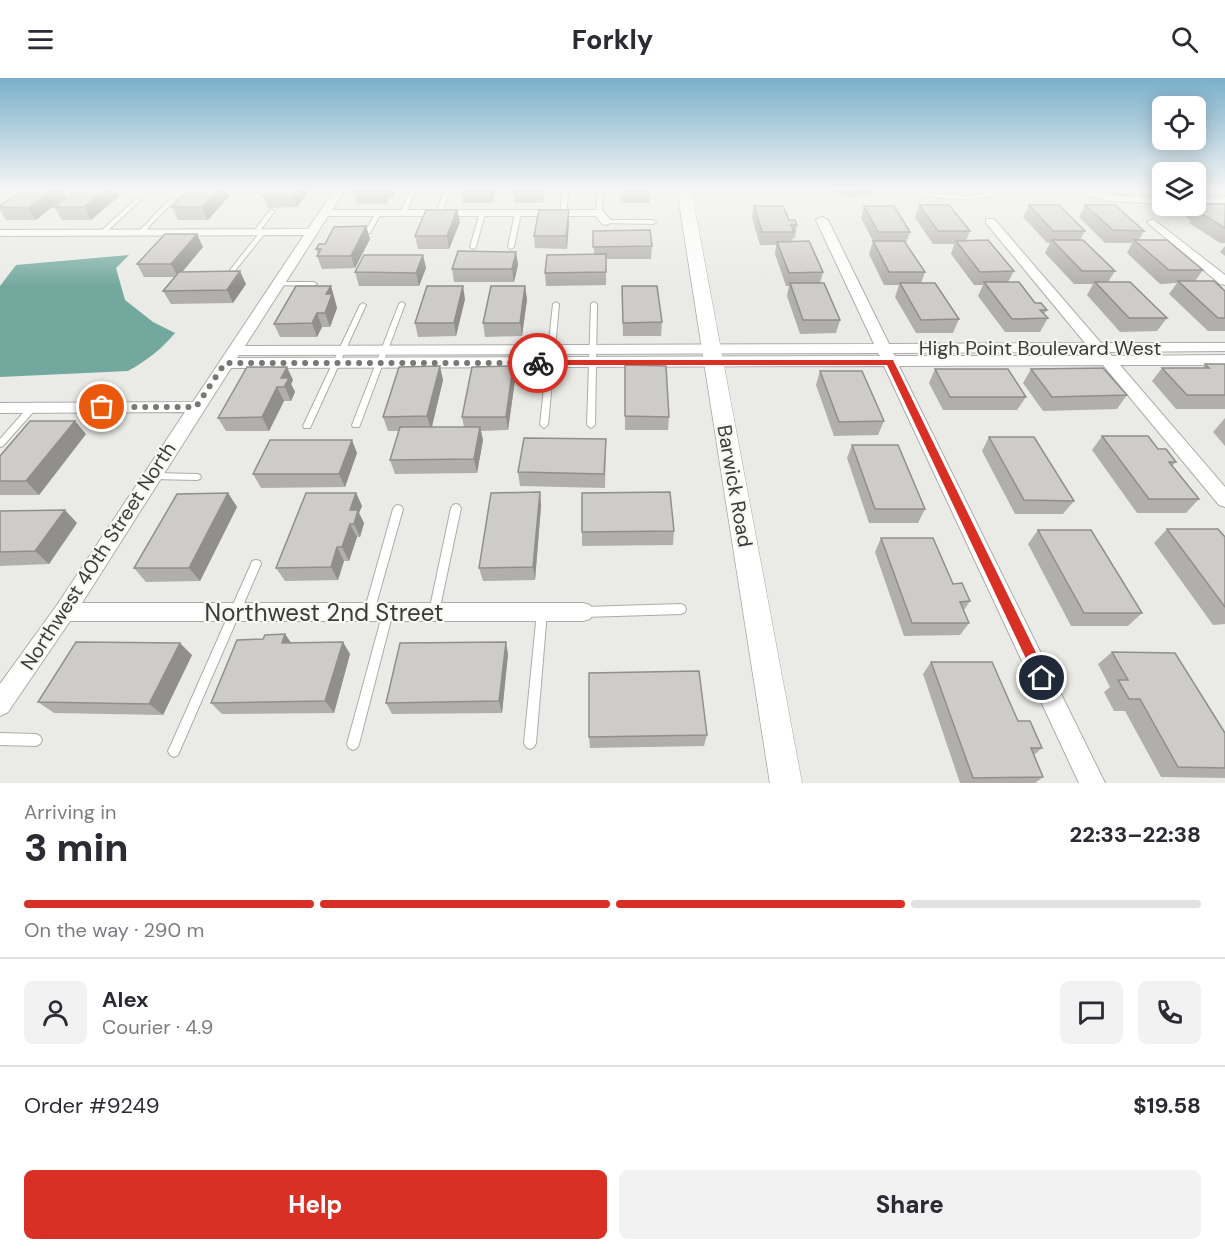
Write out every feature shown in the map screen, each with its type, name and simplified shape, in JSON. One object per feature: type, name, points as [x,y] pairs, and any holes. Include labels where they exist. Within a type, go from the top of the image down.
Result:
[{"type":"street","name":"Northwest 40th Street North","points":[[0,704],[64,612],[317,222]]},
{"type":"street","name":"Barwick Road","points":[[689,222],[786,783]]},
{"type":"street","points":[[823,222],[1092,783]]},
{"type":"street","points":[[991,222],[1225,500]]},
{"type":"street","points":[[1153,222],[1225,280]]},
{"type":"street","points":[[0,233],[311,232]]},
{"type":"street","name":"High Point Boulevard West","points":[[229,357],[1102,354],[1225,347]]},
{"type":"street","name":"High Point Boulevard West","points":[[1102,354],[1225,360]]},
{"type":"street","points":[[0,408],[196,407]]},
{"type":"street","name":"Northwest 2nd Street","points":[[64,612],[584,612]]},
{"type":"lane","points":[[102,233],[114,222]]},
{"type":"lane","points":[[140,232],[150,222]]},
{"type":"lane","points":[[232,271],[265,222]]},
{"type":"lane","points":[[368,232],[373,222]]},
{"type":"lane","points":[[473,247],[480,222]]},
{"type":"lane","points":[[511,247],[516,222]]},
{"type":"lane","points":[[277,284],[314,284]]},
{"type":"lane","points":[[308,426],[363,304]]},
{"type":"lane","points":[[356,425],[402,304]]},
{"type":"lane","points":[[544,425],[555,304]]},
{"type":"lane","points":[[591,424],[594,304]]},
{"type":"lane","points":[[0,444],[33,408]]},
{"type":"lane","points":[[151,476],[197,477]]},
{"type":"lane","points":[[434,612],[456,508]]},
{"type":"lane","points":[[353,744],[398,509]]},
{"type":"lane","points":[[174,751],[256,564]]},
{"type":"lane","points":[[584,612],[681,609]]},
{"type":"lane","points":[[530,743],[542,612]]},
{"type":"lane","points":[[0,739],[36,740]]},
{"type":"water","points":[[129,255],[116,268],[125,300],[153,322],[175,333],[165,344],[128,371],[0,377],[0,286],[16,265]]},
{"type":"building","points":[[421,222],[452,222],[447,236],[415,236]]},
{"type":"building","points":[[537,222],[568,222],[566,236],[534,236]]},
{"type":"building","points":[[759,222],[796,222],[797,225],[791,225],[794,232],[762,232]]},
{"type":"building","points":[[873,222],[904,222],[910,232],[878,232]]},
{"type":"building","points":[[931,222],[963,222],[970,231],[938,231]]},
{"type":"building","points":[[1045,222],[1076,222],[1085,231],[1053,231]]},
{"type":"building","points":[[1104,222],[1134,222],[1144,231],[1113,230]]},
{"type":"building","points":[[1215,222],[1225,222],[1225,228]]},
{"type":"building","points":[[366,226],[351,256],[317,256],[321,249],[316,249],[319,244],[325,244],[334,227]]},
{"type":"building","points":[[650,230],[652,246],[593,247],[593,231]]},
{"type":"building","points":[[165,234],[197,234],[171,264],[137,264]]},
{"type":"building","points":[[988,240],[1014,271],[980,272],[956,241]]},
{"type":"building","points":[[1052,240],[1083,240],[1115,271],[1082,271]]},
{"type":"building","points":[[1134,240],[1167,240],[1203,270],[1169,270]]},
{"type":"building","points":[[809,241],[823,272],[789,273],[777,242]]},
{"type":"building","points":[[873,241],[904,241],[925,272],[889,272]]},
{"type":"building","points":[[458,251],[516,252],[512,269],[452,269]]},
{"type":"building","points":[[606,254],[606,272],[545,273],[547,255]]},
{"type":"building","points":[[364,255],[423,255],[416,273],[355,272]]},
{"type":"building","points":[[240,271],[227,290],[163,291],[179,272]]},
{"type":"building","points":[[1178,281],[1214,281],[1225,291],[1225,318],[1218,318]]},
{"type":"building","points":[[984,282],[1019,282],[1035,303],[1041,303],[1047,310],[1040,310],[1048,318],[1012,319]]},
{"type":"building","points":[[1095,282],[1130,282],[1167,318],[1129,318]]},
{"type":"building","points":[[790,283],[824,283],[840,320],[803,320]]},
{"type":"building","points":[[900,283],[935,283],[959,319],[921,320]]},
{"type":"building","points":[[296,286],[331,286],[326,294],[332,294],[325,313],[317,313],[312,323],[274,324]]},
{"type":"building","points":[[427,286],[463,286],[454,323],[415,323]]},
{"type":"building","points":[[491,286],[525,286],[520,323],[483,323]]},
{"type":"building","points":[[622,286],[657,286],[662,322],[623,323]]},
{"type":"building","points":[[1205,364],[1225,364],[1225,395],[1187,395],[1162,368],[1209,368]]},
{"type":"building","points":[[625,365],[666,366],[669,417],[625,416]]},
{"type":"building","points":[[440,366],[427,416],[383,417],[399,367]]},
{"type":"building","points":[[513,366],[506,417],[462,417],[472,367]]},
{"type":"building","points":[[247,367],[287,367],[281,378],[289,378],[284,387],[277,387],[262,417],[218,418]]},
{"type":"building","points":[[1103,368],[1127,395],[1052,397],[1031,369]]},
{"type":"building","points":[[935,369],[1008,369],[1026,397],[950,397]]},
{"type":"building","points":[[820,371],[862,371],[884,421],[839,422]]},
{"type":"building","points":[[30,421],[75,421],[26,481],[0,481],[0,456]]},
{"type":"building","points":[[400,427],[480,427],[474,459],[390,460]]},
{"type":"building","points":[[1102,436],[1148,436],[1158,449],[1166,449],[1176,462],[1169,462],[1199,499],[1149,499]]},
{"type":"building","points":[[989,437],[1034,437],[1074,501],[1024,500]]},
{"type":"building","points":[[524,438],[606,439],[604,474],[518,472]]},
{"type":"building","points":[[270,440],[352,440],[339,474],[253,474]]},
{"type":"building","points":[[852,445],[898,445],[925,509],[875,509]]},
{"type":"building","points":[[540,492],[533,567],[479,568],[491,493]]},
{"type":"building","points":[[670,492],[674,531],[582,532],[582,493]]},
{"type":"building","points":[[228,493],[189,568],[134,568],[177,494]]},
{"type":"building","points":[[306,493],[356,493],[350,510],[358,510],[354,524],[350,524],[342,547],[337,547],[331,567],[276,568]]},
{"type":"building","points":[[65,510],[35,551],[0,552],[0,511]]},
{"type":"building","points":[[1167,529],[1218,529],[1225,537],[1225,607]]},
{"type":"building","points":[[1038,530],[1091,530],[1142,613],[1084,613]]},
{"type":"building","points":[[881,538],[933,538],[953,584],[962,583],[970,601],[960,602],[969,623],[912,623]]},
{"type":"building","points":[[285,634],[282,643],[343,642],[325,701],[211,703],[237,640],[263,639],[265,635]]},
{"type":"building","points":[[76,642],[180,643],[149,704],[38,702]]},
{"type":"building","points":[[506,642],[499,701],[386,703],[400,643]]},
{"type":"building","points":[[1112,652],[1175,653],[1225,733],[1225,768],[1178,767],[1140,699],[1129,699],[1118,680],[1128,680]]},
{"type":"building","points":[[931,662],[992,662],[1018,721],[1030,721],[1042,748],[1031,748],[1043,777],[973,778]]},
{"type":"building","points":[[699,671],[707,735],[589,737],[589,673]]},
{"type":"way so far","points":[[102,407],[196,407],[225,363],[538,363]]},
{"type":"route","points":[[538,363],[890,362],[1042,678]]}]
